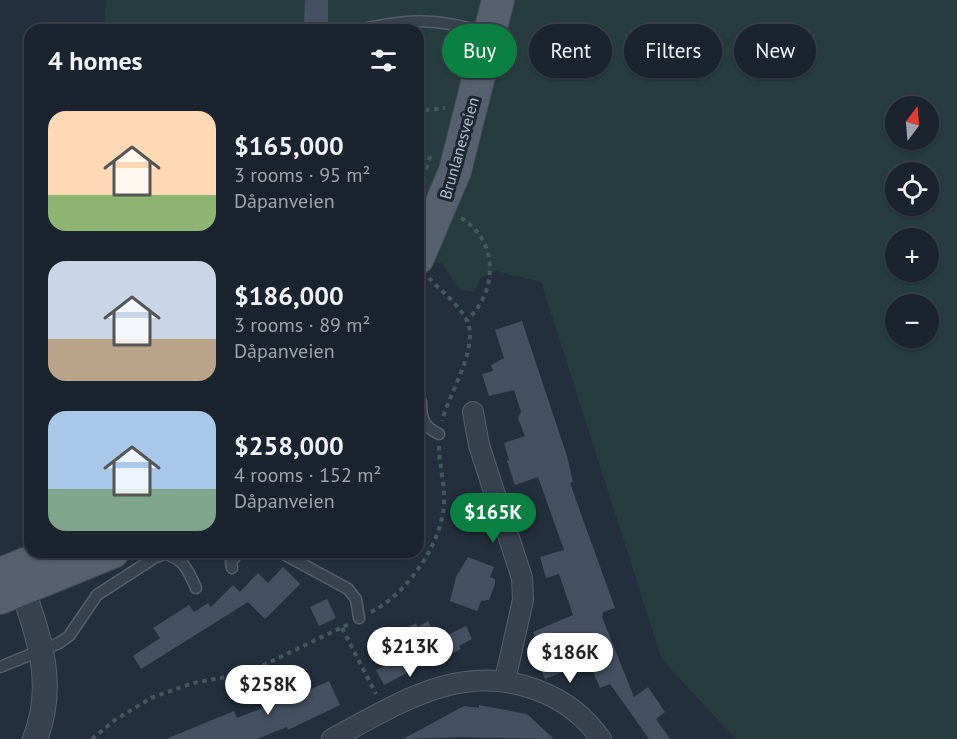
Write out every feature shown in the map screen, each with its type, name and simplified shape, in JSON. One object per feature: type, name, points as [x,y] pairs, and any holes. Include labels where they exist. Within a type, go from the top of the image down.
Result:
[{"type":"main road","name":"Brunlanesveien","points":[[492,24],[498,0]]},
{"type":"main road","name":"Brunlanesveien","points":[[424,260],[455,171],[478,78]]},
{"type":"main road","points":[[10,582],[46,558]]},
{"type":"main road","points":[[10,582],[92,558]]},
{"type":"street","points":[[473,412],[479,445],[522,578],[523,600],[506,680]]},
{"type":"street","points":[[10,582],[41,650],[46,694],[35,739]]},
{"type":"street","points":[[332,739],[429,690],[459,681],[506,680],[565,703],[588,721],[601,739]]},
{"type":"lane","points":[[399,24],[427,20],[456,24]]},
{"type":"lane","points":[[424,423],[439,434]]},
{"type":"lane","points":[[0,667],[69,636],[97,595],[108,585],[154,558]]},
{"type":"lane","points":[[175,558],[187,567],[196,588]]},
{"type":"lane","points":[[232,568],[231,562],[234,558]]},
{"type":"lane","points":[[290,558],[348,589],[356,599],[359,618]]},
{"type":"path","points":[[424,112],[445,108]]},
{"type":"path","points":[[442,207],[476,228],[487,244],[489,253],[485,288],[476,308],[467,320]]},
{"type":"path","points":[[424,268],[467,320],[471,330],[469,349],[450,394],[439,434]]},
{"type":"path","points":[[424,557],[436,536],[444,511],[439,448]]},
{"type":"path","points":[[359,618],[397,595],[414,575],[424,558]]},
{"type":"path","points":[[92,739],[115,720],[151,698],[193,683],[247,673],[342,628],[384,711]]},
{"type":"green space","points":[[106,0],[957,0],[957,739],[736,739],[662,660],[541,282],[496,271],[481,277],[474,292],[461,290],[441,263],[424,261],[424,24],[104,24]]},
{"type":"building","points":[[305,0],[328,0],[328,22],[304,22]]},
{"type":"building","points":[[522,321],[567,456],[573,482],[570,483],[615,608],[603,612],[602,617],[634,697],[648,687],[665,712],[656,719],[670,739],[649,739],[610,684],[600,688],[589,662],[545,679],[537,659],[543,656],[533,632],[573,615],[559,574],[546,578],[540,557],[564,550],[538,477],[515,485],[507,461],[509,460],[504,443],[525,436],[518,418],[521,412],[514,390],[489,396],[482,374],[493,371],[491,365],[504,358],[495,330]]},
{"type":"building","points":[[468,557],[494,567],[490,577],[495,579],[495,584],[489,600],[481,601],[477,611],[450,601],[456,577]]},
{"type":"building","points":[[283,567],[300,584],[265,619],[248,602],[141,669],[133,656],[160,638],[153,628],[189,605],[194,612],[208,603],[211,607],[233,585],[240,592],[258,573],[268,583]]},
{"type":"building","points":[[327,599],[336,618],[319,626],[310,607]]},
{"type":"building","points":[[428,621],[438,640],[466,626],[472,639],[459,646],[461,649],[447,656],[445,653],[384,685],[376,670],[395,661],[386,643],[397,637],[395,634],[416,623],[418,627]]},
{"type":"building","points":[[329,681],[340,705],[288,730],[287,727],[257,739],[166,739],[234,711],[237,718],[273,704],[271,701],[304,685],[307,691]]},
{"type":"building","points":[[479,705],[527,714],[554,739],[462,737],[403,739],[464,706],[479,708]]}]
